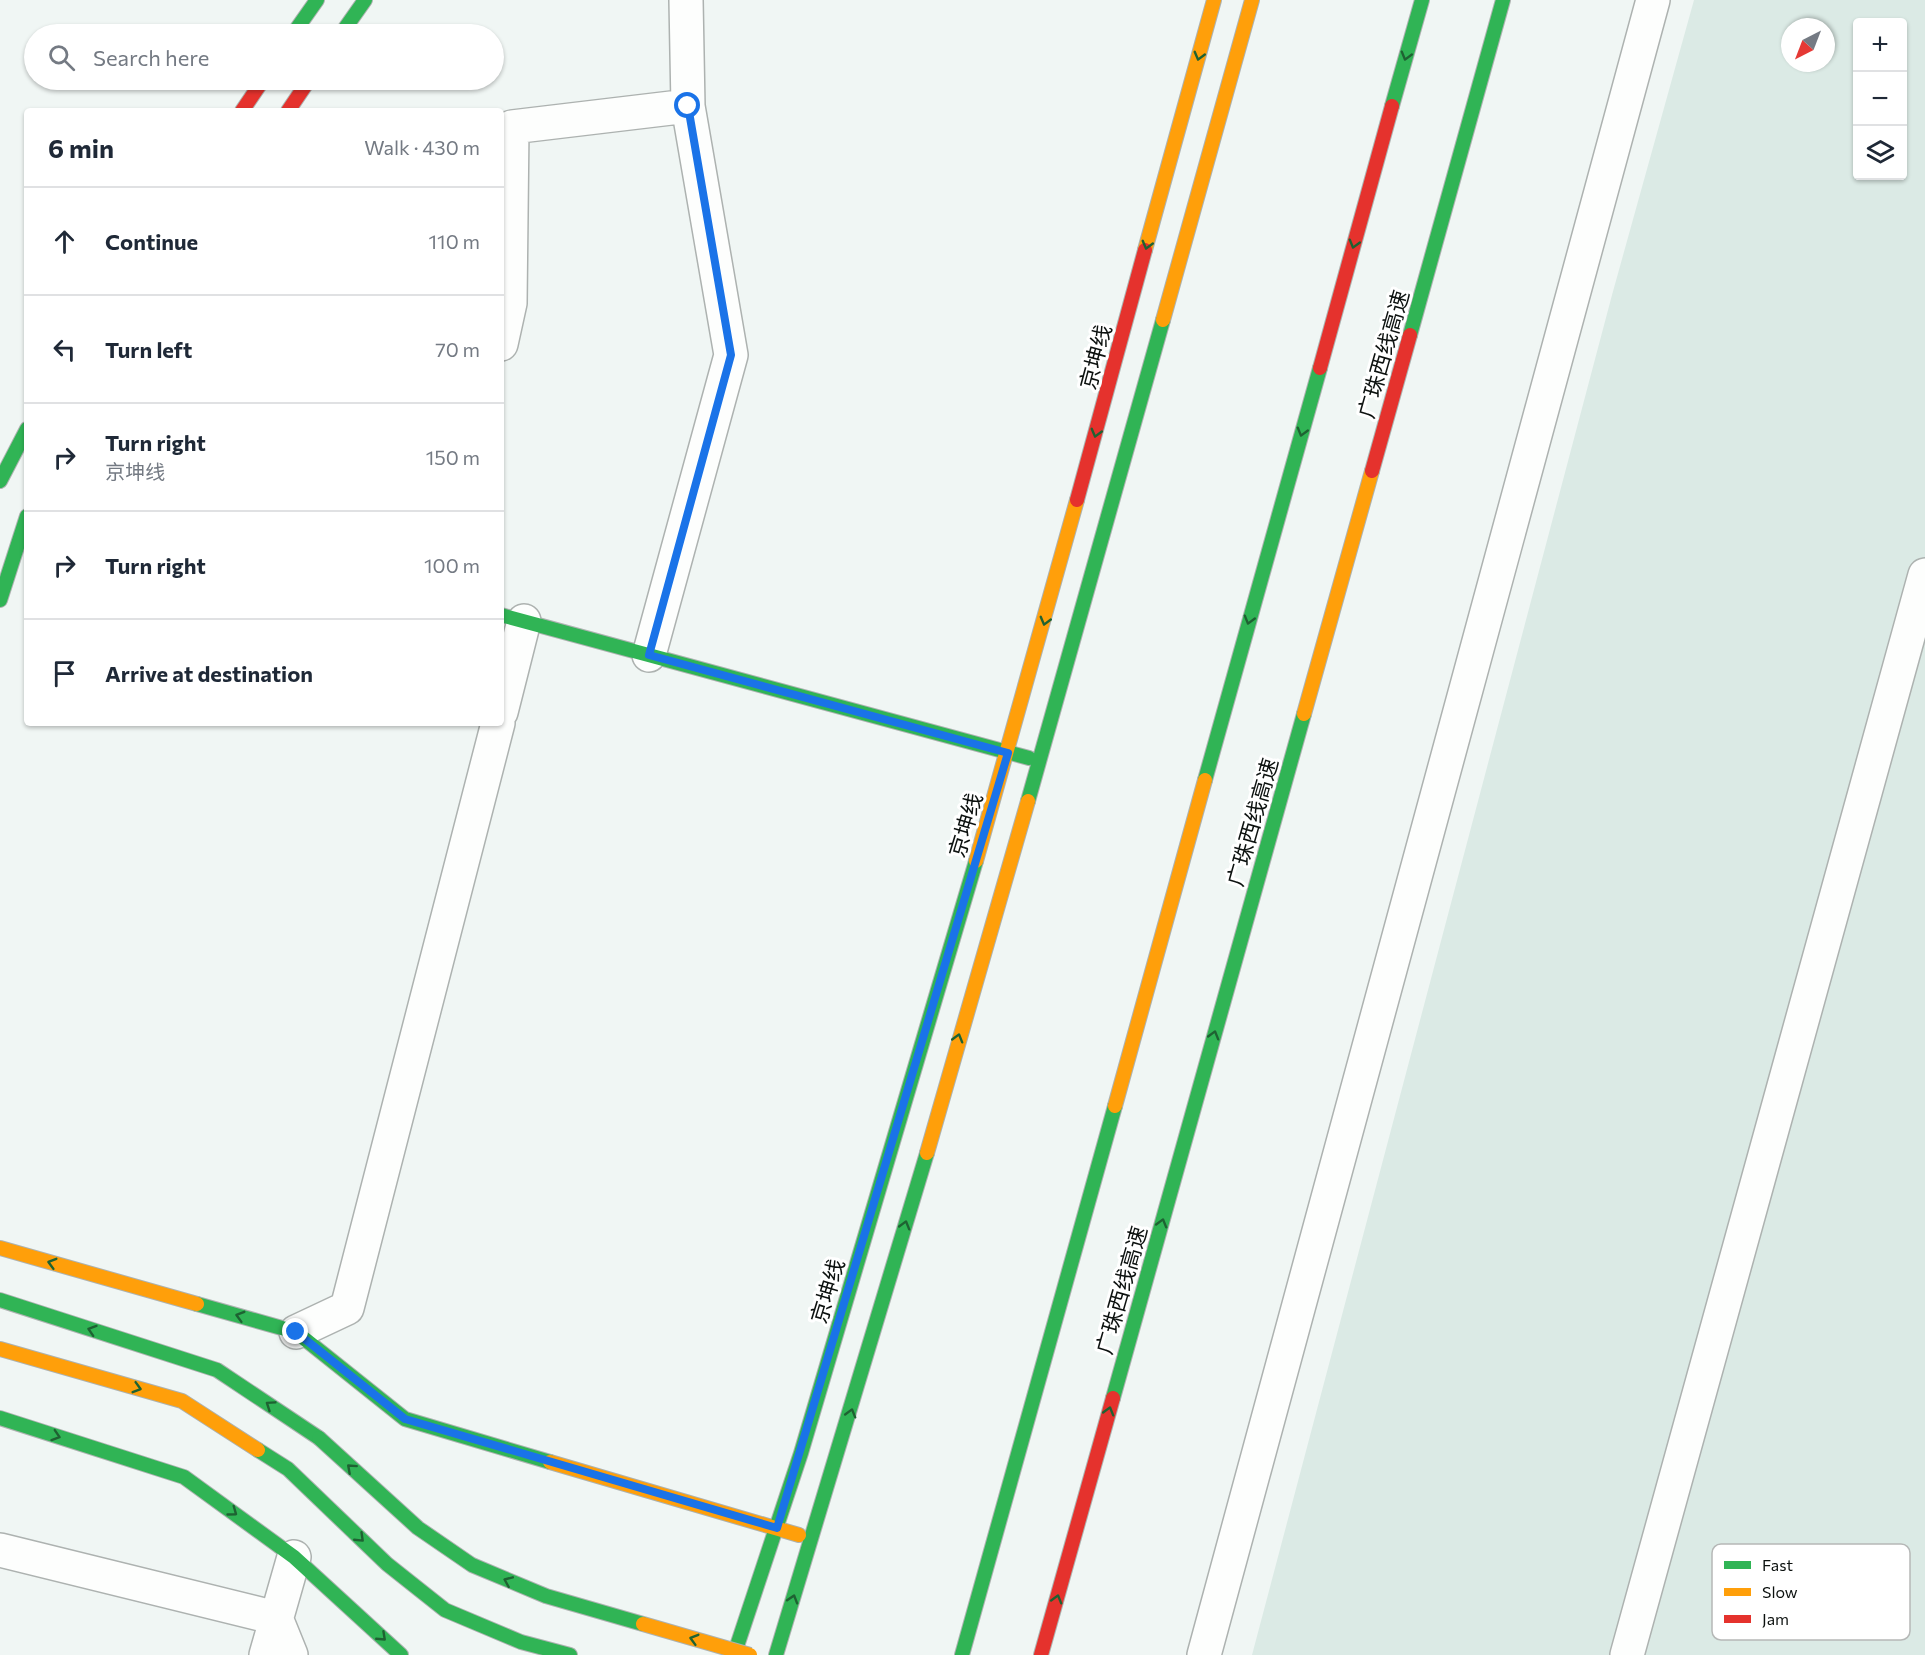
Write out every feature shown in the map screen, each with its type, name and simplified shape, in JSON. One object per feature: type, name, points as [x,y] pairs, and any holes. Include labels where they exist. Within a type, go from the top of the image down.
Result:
[{"type":"main road","points":[[300,24],[316,0]]},
{"type":"main road","points":[[348,24],[364,0]]},
{"type":"main road","name":"京坤线","points":[[734,1655],[777,1528],[1008,753],[1214,0]]},
{"type":"main road","points":[[776,1655],[812,1539],[1038,761],[1252,0]]},
{"type":"main road","points":[[962,1655],[1422,0]]},
{"type":"main road","name":"广珠西线高速","points":[[1041,1655],[1503,0]]},
{"type":"main road","points":[[244,108],[256,90]]},
{"type":"main road","points":[[290,108],[302,90]]},
{"type":"main road","points":[[18,484],[0,479],[24,435]]},
{"type":"main road","points":[[0,600],[24,525]]},
{"type":"main road","points":[[513,618],[1038,761]]},
{"type":"main road","points":[[0,1248],[296,1332],[405,1419],[812,1539]]},
{"type":"main road","points":[[0,1300],[218,1371],[319,1438],[418,1528],[472,1565],[546,1596],[750,1655]]},
{"type":"main road","points":[[0,1349],[182,1401],[288,1469],[387,1564],[445,1610],[521,1642],[570,1655]]},
{"type":"main road","points":[[0,1418],[184,1477],[294,1557],[401,1655]]},
{"type":"street","points":[[649,655],[731,355],[688,106],[686,0]]},
{"type":"street","points":[[1204,1655],[1653,0]]},
{"type":"street","points":[[504,330],[510,303],[512,127],[688,106]]},
{"type":"street","points":[[1627,1655],[1925,575]]},
{"type":"street","points":[[504,688],[513,618]]},
{"type":"street","points":[[296,1332],[347,1308],[497,726]]},
{"type":"street","points":[[0,1550],[276,1618]]},
{"type":"street","points":[[266,1655],[294,1557]]},
{"type":"street","points":[[276,1618],[291,1655]]},
{"type":"shaded area","points":[[1694,0],[1925,0],[1925,1655],[1252,1655],[1612,295]]},
{"type":"traffic: fast","points":[[300,24],[317,0]]},
{"type":"traffic: fast","points":[[348,24],[365,0]]},
{"type":"traffic: fast","points":[[1392,106],[1422,0]]},
{"type":"traffic: fast","points":[[1410,335],[1503,0]]},
{"type":"traffic: fast","points":[[1028,801],[1163,320]]},
{"type":"traffic: fast","points":[[1205,780],[1320,368]]},
{"type":"traffic: fast","points":[[0,481],[24,435]]},
{"type":"traffic: fast","points":[[0,600],[24,525]]},
{"type":"traffic: fast","points":[[504,616],[1029,758]]},
{"type":"traffic: fast","points":[[1113,1398],[1304,714]]},
{"type":"traffic: fast","points":[[734,1655],[801,1453],[976,861]]},
{"type":"traffic: fast","points":[[962,1655],[1115,1106]]},
{"type":"traffic: fast","points":[[776,1655],[927,1153]]},
{"type":"traffic: fast","points":[[0,1300],[217,1370],[319,1438]]},
{"type":"traffic: fast","points":[[197,1304],[296,1332],[405,1419],[550,1462]]},
{"type":"traffic: fast","points":[[0,1418],[184,1477],[294,1557],[401,1655]]},
{"type":"traffic: fast","points":[[319,1438],[418,1528],[472,1565],[546,1596],[643,1624]]},
{"type":"traffic: fast","points":[[258,1450],[288,1469],[387,1564],[445,1610],[521,1642],[570,1655]]},
{"type":"traffic: slow","points":[[1145,250],[1214,0]]},
{"type":"traffic: slow","points":[[1163,320],[1252,0]]},
{"type":"traffic: slow","points":[[1304,714],[1372,471]]},
{"type":"traffic: slow","points":[[976,861],[1077,500]]},
{"type":"traffic: slow","points":[[1115,1106],[1205,780]]},
{"type":"traffic: slow","points":[[927,1153],[1028,801]]},
{"type":"traffic: slow","points":[[0,1248],[197,1304]]},
{"type":"traffic: slow","points":[[0,1349],[182,1401],[258,1450]]},
{"type":"traffic: slow","points":[[550,1462],[799,1535]]},
{"type":"traffic: slow","points":[[643,1624],[750,1655]]},
{"type":"traffic: jam","points":[[244,108],[256,90]]},
{"type":"traffic: jam","points":[[290,108],[302,90]]},
{"type":"traffic: jam","points":[[1320,368],[1392,106]]},
{"type":"traffic: jam","points":[[1077,500],[1145,250]]},
{"type":"traffic: jam","points":[[1372,471],[1410,335]]},
{"type":"traffic: jam","points":[[1041,1655],[1113,1398]]},
{"type":"route","points":[[296,1332],[405,1419],[777,1528],[1008,753],[649,655],[731,355],[688,106]]}]
